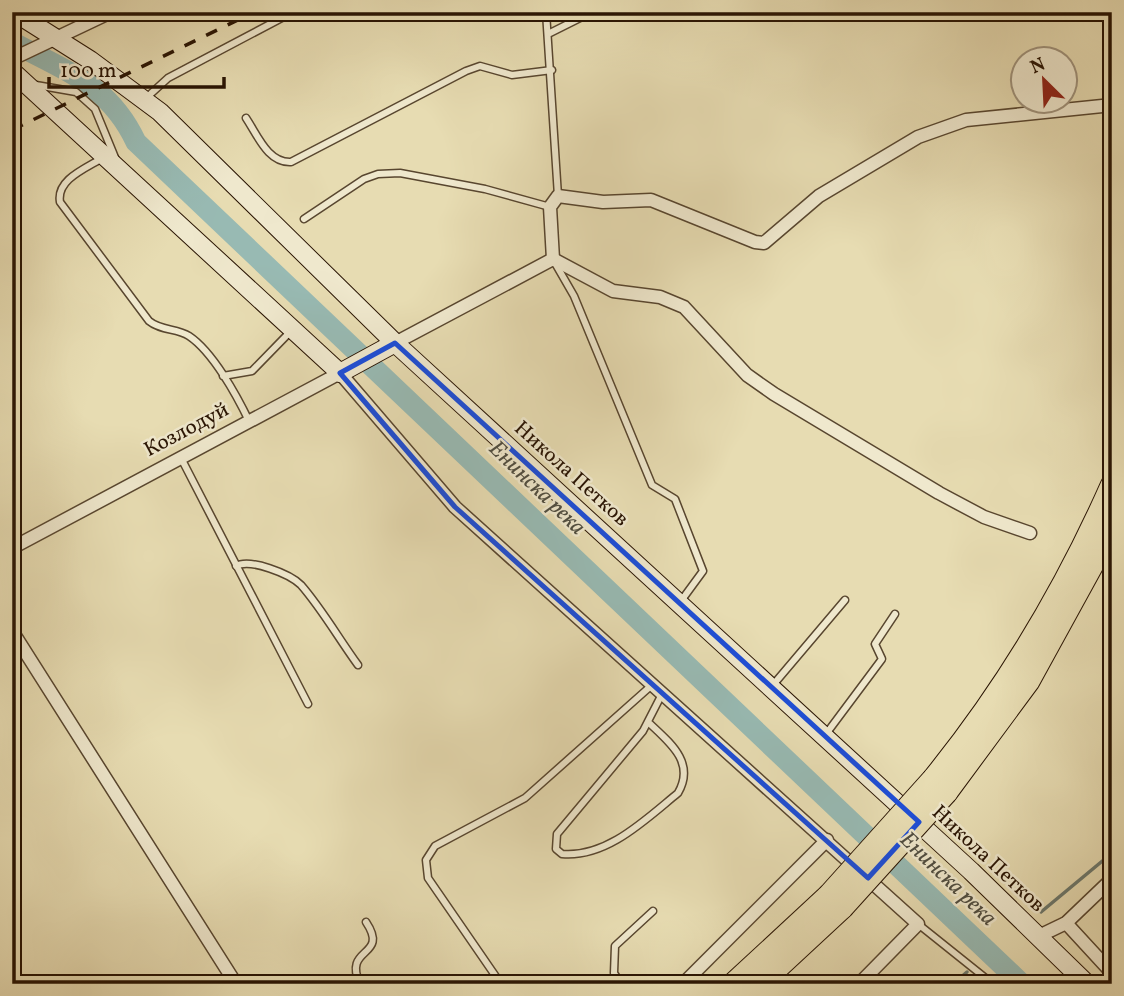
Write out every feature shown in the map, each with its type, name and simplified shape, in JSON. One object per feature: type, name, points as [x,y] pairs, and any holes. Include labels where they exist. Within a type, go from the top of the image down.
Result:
[{"type":"highway","points":[[940,785],[1025,653],[1066,583],[1112,486]]},
{"type":"highway","points":[[759,984],[940,785],[1028,681],[1112,527]]},
{"type":"highway","points":[[734,984],[835,901]]},
{"type":"main road","name":"Никола Петков","points":[[14,12],[49,41],[144,100],[388,347],[772,686],[1087,984]]},
{"type":"main road","points":[[12,71],[293,329],[346,370]]},
{"type":"main road","name":"Козлодуй","points":[[346,370],[388,347]]},
{"type":"street","points":[[12,59],[111,12]]},
{"type":"street","points":[[553,259],[550,207],[558,196],[603,202],[651,200],[755,242],[764,243],[820,197],[918,137],[966,120],[1112,105]]},
{"type":"street","points":[[388,347],[553,259]]},
{"type":"street","points":[[553,259],[613,291],[660,297],[684,307],[747,375],[774,394],[939,494],[984,517],[1030,533]]},
{"type":"street","points":[[346,370],[455,507],[918,924],[859,984]]},
{"type":"street","name":"Козлодуй","points":[[12,548],[346,370]]},
{"type":"street","points":[[12,631],[236,984]]},
{"type":"street","points":[[683,984],[827,840]]},
{"type":"street","points":[[1038,936],[1066,923],[1112,879]]},
{"type":"street","points":[[1066,923],[1112,973]]},
{"type":"lane","points":[[144,100],[168,78],[293,12]]},
{"type":"lane","points":[[546,12],[550,33],[558,196]]},
{"type":"lane","points":[[550,33],[592,12]]},
{"type":"lane","points":[[246,118],[273,158],[280,163],[291,162],[480,66],[512,75],[552,69]]},
{"type":"lane","points":[[27,84],[76,92],[95,109],[115,152],[112,162],[63,183],[58,192],[60,202],[149,321],[156,327],[186,334],[195,340],[235,392],[249,421]]},
{"type":"lane","points":[[304,219],[363,179],[378,174],[400,173],[485,189],[550,207]]},
{"type":"lane","points":[[553,259],[574,296],[652,485],[675,499],[682,512],[703,571],[679,603]]},
{"type":"lane","points":[[223,376],[251,371],[293,329]]},
{"type":"lane","points":[[181,457],[308,704]]},
{"type":"lane","points":[[236,566],[243,562],[254,563],[299,583],[358,665]]},
{"type":"lane","points":[[772,686],[845,600]]},
{"type":"lane","points":[[825,735],[882,659],[875,644],[895,614]]},
{"type":"lane","points":[[648,722],[681,757],[685,781],[678,793],[612,843],[573,855],[562,854],[555,842],[556,834],[648,722],[658,688]]},
{"type":"lane","points":[[501,984],[428,878],[426,860],[435,846],[525,798],[658,688]]},
{"type":"lane","points":[[621,984],[614,973],[615,946],[653,911]]},
{"type":"lane","points":[[360,984],[353,970],[355,963],[373,946],[374,940],[366,922]]},
{"type":"lane","points":[[918,924],[993,984]]},
{"type":"highlighted area","points":[[395,343],[919,822],[868,878],[455,507],[340,373]]},
{"type":"waterway","name":"Енинска река","points":[[12,42],[84,81],[113,106],[136,142],[1022,984]]},
{"type":"waterway","points":[[1041,912],[1112,853]]},
{"type":"waterway","points":[[953,984],[967,972]]},
{"type":"railway","points":[[12,130],[254,12]]}]
